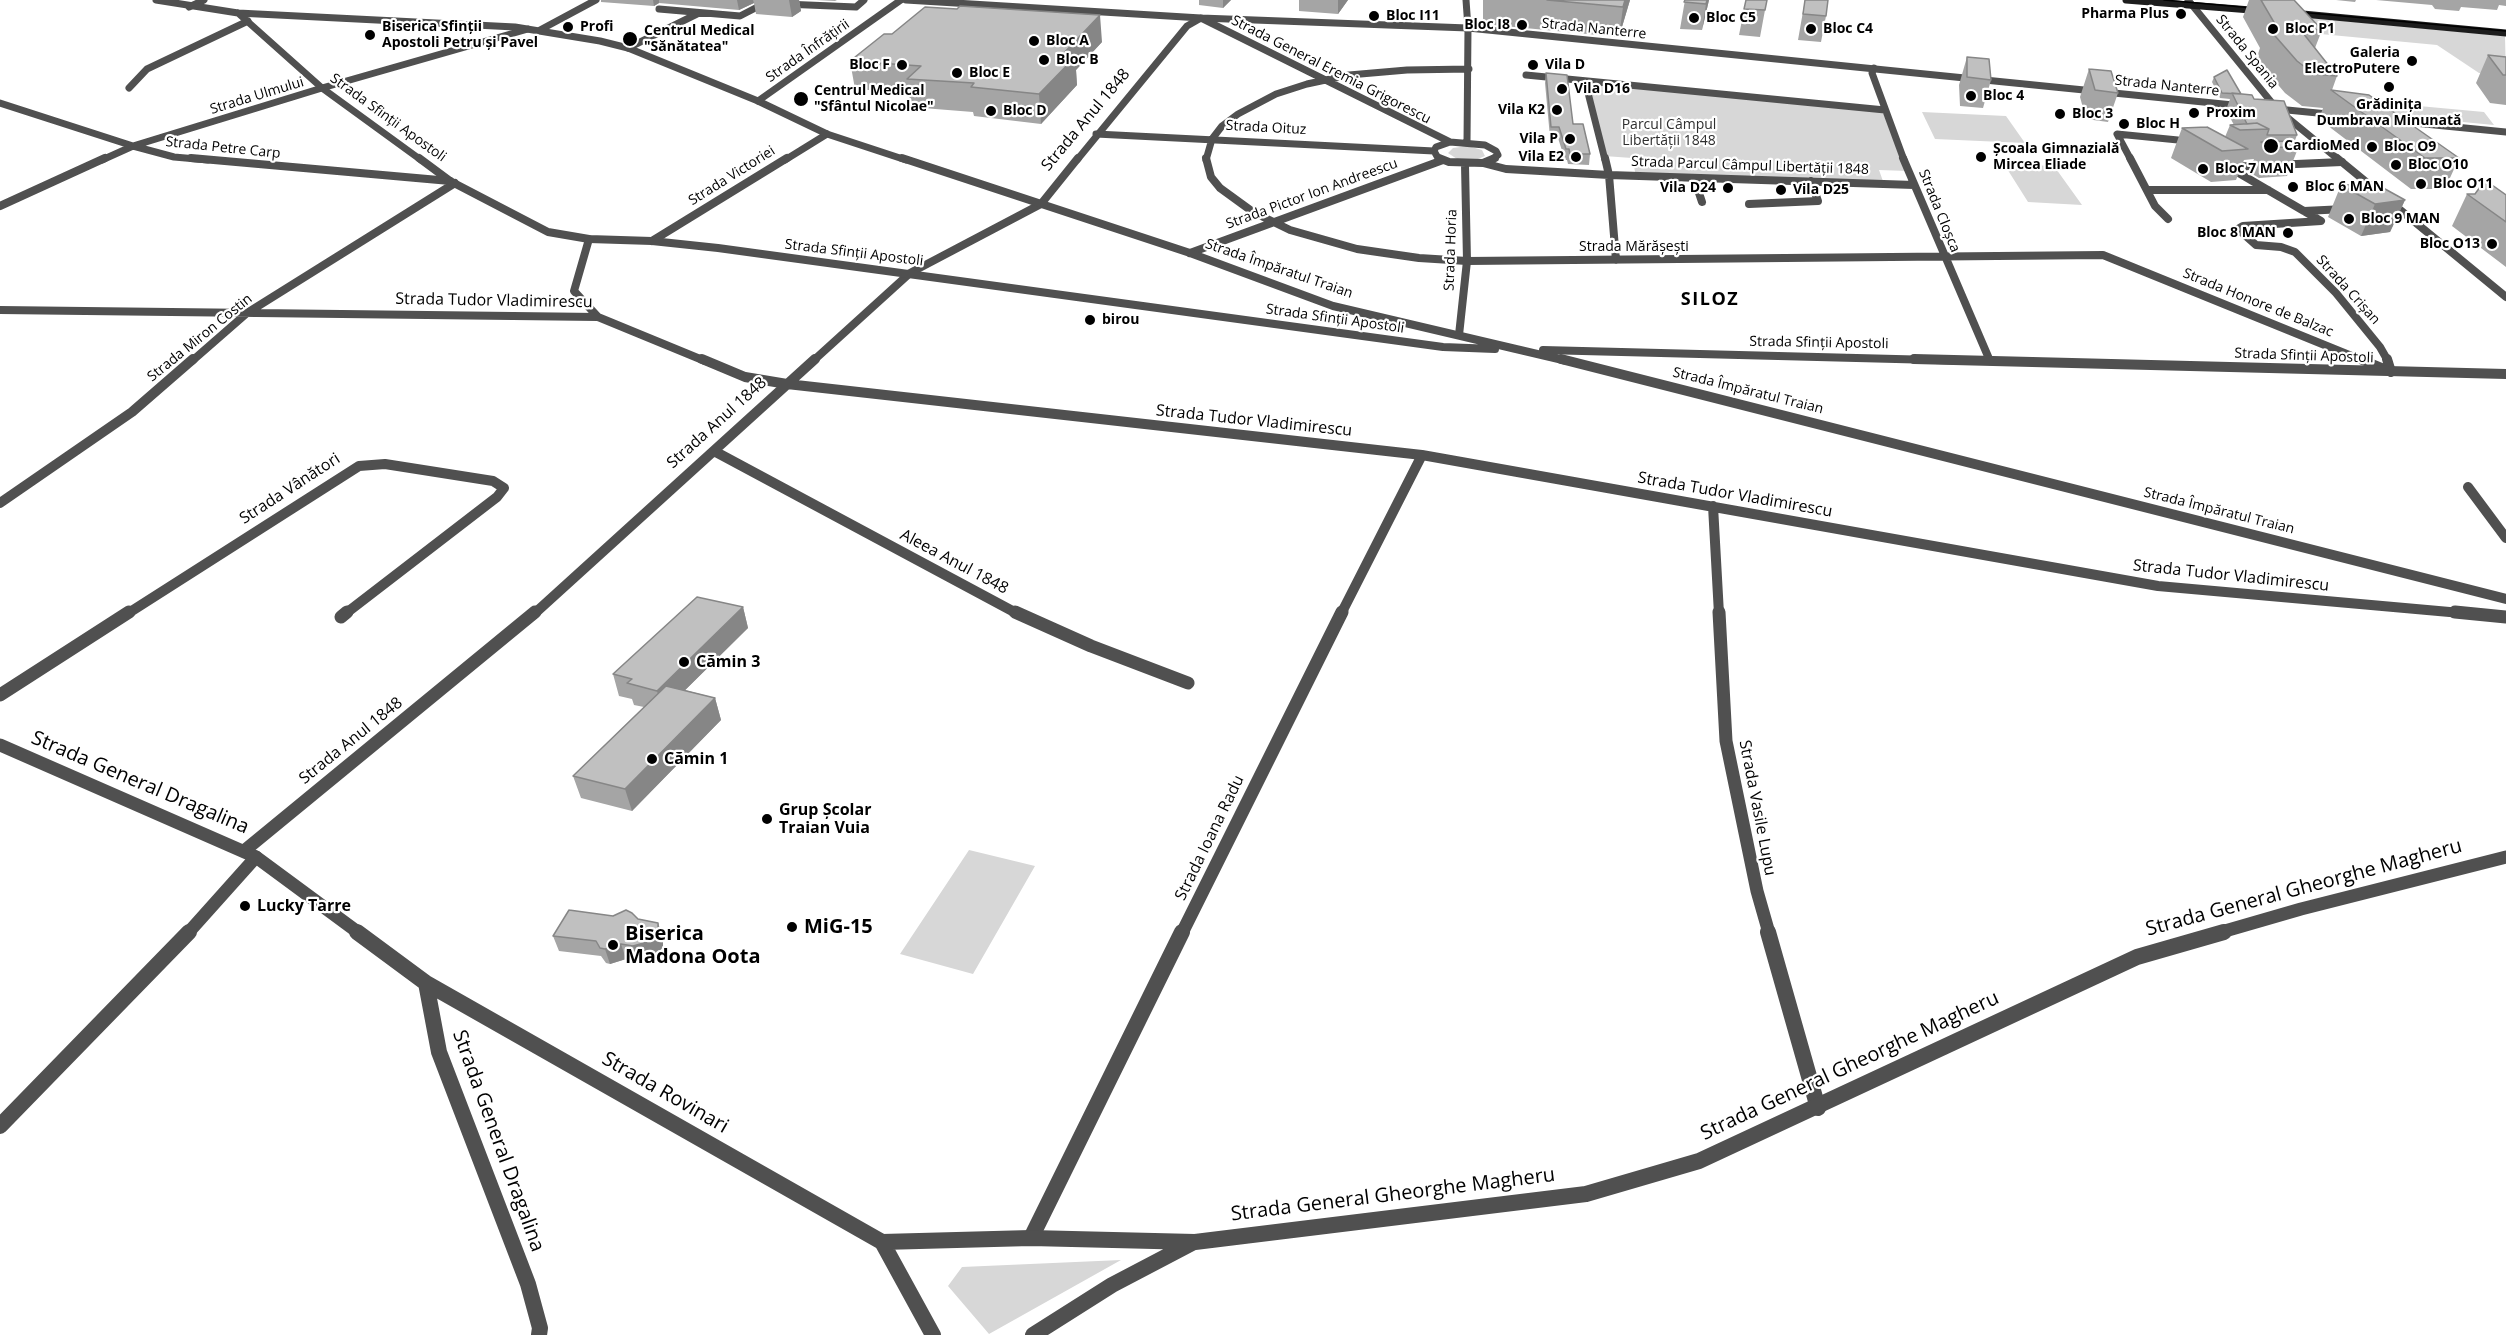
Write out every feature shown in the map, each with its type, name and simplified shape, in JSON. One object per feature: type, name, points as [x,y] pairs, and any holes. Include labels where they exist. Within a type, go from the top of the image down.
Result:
[{"type":"main road","points":[[2126,0],[2189,2],[2266,11]]},
{"type":"main road","points":[[2293,6],[2506,26]]},
{"type":"main road","points":[[2288,13],[2506,33]]},
{"type":"street","name":"Strada Împăratul Traian","points":[[156,0],[238,13],[540,30],[628,48],[759,101],[827,134],[1190,253],[1333,306],[1521,350],[2506,599]]},
{"type":"street","points":[[189,7],[204,0]]},
{"type":"street","points":[[540,30],[596,0]]},
{"type":"street","points":[[659,9],[740,16],[770,1],[819,7],[856,7],[864,0]]},
{"type":"street","name":"Strada Înfrățirii","points":[[759,101],[901,0]]},
{"type":"street","name":"Strada Nanterre","points":[[906,0],[1201,18],[1468,28],[2246,106]]},
{"type":"street","points":[[1466,0],[1468,28],[1467,141]]},
{"type":"street","name":"Strada Spania","points":[[2189,2],[2277,109],[2506,297]]},
{"type":"street","name":"Strada Sfinții Apostoli","points":[[238,13],[322,88],[453,182],[548,232],[589,239],[652,242],[910,273],[1443,347],[2506,374]]},
{"type":"street","points":[[628,48],[698,14]]},
{"type":"street","name":"Strada General Eremia Grigorescu","points":[[1201,18],[1450,142]]},
{"type":"street","name":"Strada Anul 1848","points":[[0,1126],[213,907],[250,854],[515,631],[910,273],[1041,204],[1096,134],[1187,26],[1201,18]]},
{"type":"street","points":[[129,88],[147,69],[248,21]]},
{"type":"street","name":"Strada Ulmului","points":[[0,206],[133,146],[322,88],[528,29]]},
{"type":"street","name":"Strada Cloșca","points":[[1874,68],[1872,73],[1914,185],[1990,361]]},
{"type":"street","points":[[1212,139],[1222,126],[1246,109],[1276,94],[1323,80],[1376,72],[1468,69]]},
{"type":"street","points":[[1526,75],[1885,110]]},
{"type":"street","name":"Strada Parcul Câmpul Libertății 1848","points":[[1585,81],[1610,175],[1914,185]]},
{"type":"street","name":"Strada Petre Carp","points":[[0,103],[174,157],[453,182]]},
{"type":"street","points":[[2266,108],[2346,116]]},
{"type":"street","points":[[2382,120],[2506,132]]},
{"type":"street","name":"Strada Victoriei","points":[[652,242],[827,134]]},
{"type":"street","name":"Strada Oituz","points":[[1096,134],[1434,151]]},
{"type":"street","points":[[2168,219],[2155,206],[2117,134],[2178,140],[2198,151]]},
{"type":"street","name":"Strada Mărășești","points":[[1212,139],[1206,159],[1211,177],[1234,199],[1274,222],[1316,239],[1357,249],[1419,258],[1467,261],[1944,258],[2088,254],[2115,258]]},
{"type":"street","points":[[1467,141],[1485,145],[1496,151],[1496,158],[1483,163],[1465,165],[1443,160],[1434,151],[1436,147],[1450,142],[1467,141]]},
{"type":"street","name":"Strada Pictor Ion Andreescu","points":[[1190,253],[1443,160]]},
{"type":"street","name":"Strada Crișan","points":[[2217,161],[2321,221],[2243,226],[2238,229],[2256,245],[2295,252],[2336,292],[2380,347],[2391,372]]},
{"type":"street","points":[[2227,167],[2342,162]]},
{"type":"street","points":[[1483,163],[1506,169],[1610,175],[1616,260]]},
{"type":"street","name":"Strada Horia","points":[[1459,335],[1467,261],[1465,165]]},
{"type":"street","points":[[1694,178],[1702,202]]},
{"type":"street","name":"Strada Miron Costin","points":[[0,503],[132,412],[247,313],[453,182]]},
{"type":"street","points":[[1749,204],[1818,201],[1810,182]]},
{"type":"street","points":[[2147,190],[2269,190]]},
{"type":"street","points":[[2304,211],[2351,208]]},
{"type":"street","points":[[2382,209],[2400,209]]},
{"type":"street","points":[[589,239],[574,291],[598,317]]},
{"type":"street","name":"Strada Honore de Balzac","points":[[2115,258],[2391,372]]},
{"type":"street","name":"Strada Tudor Vladimirescu","points":[[0,310],[598,317],[746,377],[787,384],[1422,455],[2158,586],[2506,617]]},
{"type":"street","name":"Aleea Anul 1848","points":[[714,451],[1007,609],[1091,646],[1188,683]]},
{"type":"street","name":"Strada Ioana Radu","points":[[1031,1238],[1287,720],[1422,455]]},
{"type":"street","name":"Strada Vânători","points":[[0,695],[358,466],[385,464],[493,482],[504,488],[497,497],[341,617]]},
{"type":"street","points":[[2468,487],[2506,538]]},
{"type":"street","name":"Strada Vasile Lupu","points":[[1713,506],[1726,741],[1757,891],[1818,1108]]},
{"type":"street","name":"Strada General Dragalina","points":[[0,745],[250,854],[426,983],[439,1052],[528,1284],[540,1328],[539,1335]]},
{"type":"street","name":"Strada General Gheorghe Magheru","points":[[1031,1238],[1195,1242],[1586,1194],[1699,1161],[1818,1108],[2137,957],[2301,909],[2506,856]]},
{"type":"street","name":"Strada Rovinari","points":[[426,983],[882,1242]]},
{"type":"street","points":[[933,1335],[882,1242],[1031,1238]]},
{"type":"street","name":"Strada General Gheorghe Magheru","points":[[1033,1335],[1112,1285],[1195,1242]]},
{"type":"green space","points":[[2302,17],[2505,36],[2506,76],[2479,73],[2437,45],[2310,33]]},
{"type":"green space","name":"Parcul Câmpul Libertății 1848","points":[[1585,81],[1885,110],[1908,171],[1879,170],[1884,184],[1636,176],[1632,158],[1604,156]]},
{"type":"green space","points":[[2321,97],[2484,112],[2494,125],[2328,109]]},
{"type":"green space","points":[[1922,112],[2006,116],[2025,143],[1935,139]]},
{"type":"green space","points":[[1468,146],[1482,150],[1485,156],[1478,159],[1457,159],[1448,153],[1453,148]]},
{"type":"green space","points":[[2004,164],[2054,166],[2082,205],[2028,202]]},
{"type":"green space","points":[[969,850],[1035,866],[973,974],[900,954]]},
{"type":"green space","points":[[1121,1260],[989,1334],[948,1286],[962,1267]]},
{"type":"building","points":[[1547,0],[1625,0],[1623,7]]},
{"type":"building","points":[[1685,0],[1707,0],[1706,4],[1684,2]]},
{"type":"building","points":[[1746,0],[1767,0],[1765,10],[1744,9]]},
{"type":"building","points":[[1805,0],[1828,0],[1826,16],[1803,14]]},
{"type":"building","points":[[2261,0],[2294,0],[2322,30],[2299,28],[2337,76],[2314,74],[2297,61],[2269,29],[2274,30],[2269,24],[2275,24]]},
{"type":"building","points":[[960,6],[1100,15],[1061,56],[1075,57],[1039,94],[971,87],[974,83],[907,79],[921,66],[850,61],[884,34],[892,34],[925,7],[957,9]]},
{"type":"building","points":[[2488,55],[2506,57],[2506,75],[2503,75]]},
{"type":"building","points":[[1967,57],[1989,59],[1991,80],[1967,77]]},
{"type":"building","points":[[2089,69],[2111,71],[2118,93],[2095,90]]},
{"type":"building","points":[[2227,70],[2241,94],[2222,93],[2214,77]]},
{"type":"building","points":[[1546,73],[1567,75],[1573,124],[1583,124],[1590,154],[1570,154],[1569,149],[1566,149],[1559,127],[1551,127]]},
{"type":"building","points":[[2331,90],[2369,95],[2459,158],[2425,158]]},
{"type":"building","points":[[2232,93],[2252,95],[2254,99],[2284,101],[2297,135],[2267,135],[2269,129],[2257,123],[2247,124]]},
{"type":"building","points":[[2257,123],[2269,129],[2240,130],[2230,125]]},
{"type":"building","points":[[2207,127],[2248,149],[2222,151],[2182,128]]},
{"type":"building","points":[[2290,141],[2299,146],[2271,148],[2261,142]]},
{"type":"building","points":[[2485,180],[2506,195],[2506,222],[2467,194],[2475,194]]},
{"type":"building","points":[[2376,184],[2405,200],[2375,204],[2341,185]]},
{"type":"building","points":[[697,597],[743,607],[657,691],[627,683],[632,679],[613,674]]},
{"type":"building","points":[[666,686],[715,698],[625,789],[573,776]]},
{"type":"building","points":[[569,910],[613,916],[626,910],[638,919],[658,923],[658,932],[651,941],[633,946],[621,944],[605,949],[600,948],[596,941],[553,936]]},
{"type":"tram line","points":[[2164,0],[2264,9]]},
{"type":"tram line","points":[[2288,11],[2506,31]]},
{"type":"place","name":"Pharma Plus","points":[[2181,14]]},
{"type":"place","name":"Bloc I11","points":[[1374,16]]},
{"type":"place","name":"Bloc C5","points":[[1694,18]]},
{"type":"place","name":"Bloc I8","points":[[1522,25]]},
{"type":"place","name":"Profi","points":[[568,27]]},
{"type":"place","name":"Bloc C4","points":[[1811,29]]},
{"type":"place","name":"Bloc P1","points":[[2273,29]]},
{"type":"place","name":"Biserica Sfinții Apostoli Petru și Pavel","points":[[370,35]]},
{"type":"place","name":"Centrul Medical \"Sănătatea\"","points":[[630,39]]},
{"type":"place","name":"Bloc A","points":[[1034,41]]},
{"type":"place","name":"Bloc B","points":[[1044,60]]},
{"type":"place","name":"Galeria ElectroPutere","points":[[2412,61]]},
{"type":"place","name":"Bloc F","points":[[902,65]]},
{"type":"place","name":"Vila D","points":[[1533,65]]},
{"type":"place","name":"Bloc E","points":[[957,73]]},
{"type":"place","name":"Grădinița Dumbrava Minunată","points":[[2389,87]]},
{"type":"place","name":"Vila D16","points":[[1562,89]]},
{"type":"place","name":"Bloc 4","points":[[1971,96]]},
{"type":"place","name":"Centrul Medical \"Sfântul Nicolae\"","points":[[801,99]]},
{"type":"place","name":"Vila K2","points":[[1557,110]]},
{"type":"place","name":"Bloc D","points":[[991,111]]},
{"type":"place","name":"Proxim","points":[[2194,113]]},
{"type":"place","name":"Bloc 3","points":[[2060,114]]},
{"type":"place","name":"Bloc H","points":[[2124,124]]},
{"type":"place","name":"Vila P","points":[[1570,139]]},
{"type":"place","name":"CardioMed","points":[[2271,146]]},
{"type":"place","name":"Bloc O9","points":[[2372,147]]},
{"type":"place","name":"Vila E2","points":[[1576,157]]},
{"type":"place","name":"Școala Gimnazială Mircea Eliade","points":[[1981,157]]},
{"type":"place","name":"Bloc O10","points":[[2396,165]]},
{"type":"place","name":"Bloc 7 MAN","points":[[2203,169]]},
{"type":"place","name":"Bloc O11","points":[[2421,184]]},
{"type":"place","name":"Bloc 6 MAN","points":[[2293,187]]},
{"type":"place","name":"Vila D24","points":[[1728,188]]},
{"type":"place","name":"Vila D25","points":[[1781,190]]},
{"type":"place","name":"Bloc 9 MAN","points":[[2349,219]]},
{"type":"place","name":"Bloc 8 MAN","points":[[2288,233]]},
{"type":"place","name":"Bloc O13","points":[[2492,244]]},
{"type":"place","name":"birou","points":[[1090,320]]},
{"type":"place","name":"Cămin 3","points":[[684,662]]},
{"type":"place","name":"Cămin 1","points":[[652,759]]},
{"type":"place","name":"Grup Școlar Traian Vuia","points":[[767,819]]},
{"type":"place","name":"Lucky Tarre","points":[[245,906]]},
{"type":"place","name":"MiG-15","points":[[792,927]]},
{"type":"place","name":"Biserica Madona Oota","points":[[613,945]]},
{"type":"district","name":"SILOZ","points":[[1710,300]]}]
